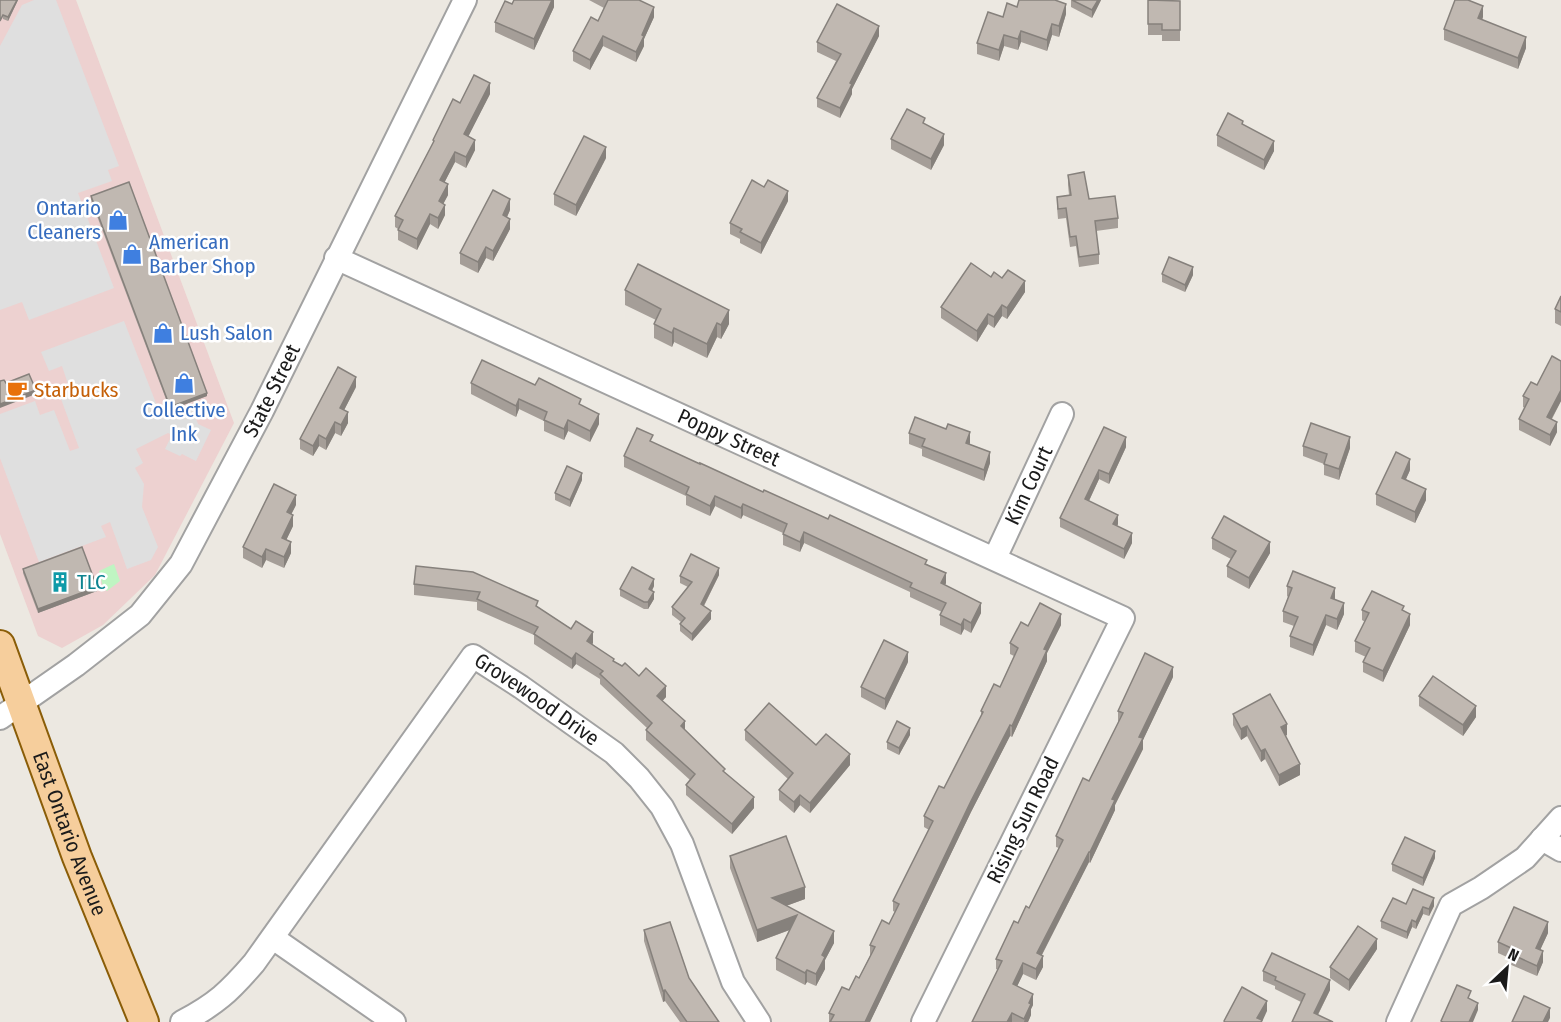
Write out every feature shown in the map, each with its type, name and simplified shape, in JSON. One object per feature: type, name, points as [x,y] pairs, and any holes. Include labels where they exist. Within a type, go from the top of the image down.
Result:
[{"type":"main road","name":"East Ontario Avenue","points":[[0,645],[11,710],[77,856],[144,1022]]},
{"type":"street","name":"State Street","points":[[11,710],[76,665],[140,615],[181,564],[262,411],[465,0]]},
{"type":"street","name":"Poppy Street","points":[[336,258],[1123,618]]},
{"type":"street","name":"Kim Court","points":[[995,558],[1062,414]]},
{"type":"street","name":"Rising Sun Road","points":[[923,1022],[1123,618]]},
{"type":"street","name":"Grovewood Drive","points":[[182,1022],[218,1002],[273,938],[473,656],[614,753],[639,778],[662,807],[682,844],[733,982],[759,1022]]},
{"type":"street","points":[[1398,1022],[1451,905],[1551,844],[1561,818]]},
{"type":"street","points":[[273,938],[394,1022]]},
{"type":"shaded area","points":[[0,0],[76,0],[234,423],[155,575],[103,625],[62,648],[38,636],[0,534]]},
{"type":"shaded area","points":[[34,0],[56,0],[119,166],[108,170],[112,181],[78,193],[114,288],[29,320],[22,302],[0,310],[0,46],[22,5]]},
{"type":"shaded area","points":[[124,321],[161,416],[191,405],[198,424],[211,430],[196,461],[165,449],[171,437],[177,440],[178,438],[168,433],[136,449],[143,463],[135,468],[144,484],[142,507],[158,547],[151,560],[127,569],[110,522],[101,526],[106,537],[39,562],[0,458],[0,414],[35,401],[40,415],[54,410],[70,451],[79,448],[57,388],[68,384],[62,366],[49,371],[41,352]]},
{"type":"green space","points":[[114,564],[120,581],[107,591],[103,587],[99,571]]},
{"type":"building","points":[[0,0],[17,0],[8,17],[3,15],[0,21]]},
{"type":"building","points":[[514,0],[552,0],[534,39],[495,22],[505,1],[512,4]]},
{"type":"building","points":[[608,0],[639,0],[654,7],[636,52],[603,36],[590,60],[573,51],[591,17],[598,21]]},
{"type":"building","points":[[1019,0],[1055,0],[1066,4],[1059,26],[1052,24],[1047,40],[1021,31],[1018,39],[1004,35],[999,50],[977,43],[988,12],[1003,17],[1007,3],[1017,7]]},
{"type":"building","points":[[1072,0],[1098,0],[1092,10]]},
{"type":"building","points":[[1148,0],[1180,1],[1180,30],[1162,30],[1162,24],[1148,24]]},
{"type":"building","points":[[1455,0],[1468,0],[1483,6],[1478,18],[1526,37],[1518,58],[1444,29]]},
{"type":"building","points":[[837,4],[879,26],[840,108],[817,98],[841,54],[817,42]]},
{"type":"building","points":[[474,75],[490,83],[464,134],[475,140],[466,157],[455,152],[440,180],[448,184],[439,201],[445,205],[438,218],[430,214],[417,239],[398,230],[403,220],[395,216],[453,99],[460,103]]},
{"type":"building","points":[[907,109],[925,118],[923,123],[944,134],[931,159],[891,139]]},
{"type":"building","points":[[1228,113],[1243,121],[1242,124],[1274,141],[1264,160],[1217,135]]},
{"type":"building","points":[[584,136],[606,147],[576,205],[554,194]]},
{"type":"building","points":[[1084,172],[1089,199],[1115,196],[1118,218],[1095,221],[1099,254],[1079,257],[1076,236],[1070,237],[1066,208],[1058,209],[1057,197],[1071,195],[1068,175]]},
{"type":"building","points":[[752,180],[764,187],[768,180],[788,191],[761,243],[740,232],[742,229],[730,223]]},
{"type":"building","points":[[129,182],[207,393],[170,407],[91,196]]},
{"type":"building","points":[[493,190],[510,199],[503,215],[510,219],[493,251],[486,247],[478,262],[460,253]]},
{"type":"building","points":[[1169,257],[1193,267],[1185,285],[1162,274]]},
{"type":"building","points":[[971,263],[991,277],[994,272],[1002,278],[1008,270],[1025,281],[1007,308],[1002,305],[994,317],[988,314],[977,331],[941,307]]},
{"type":"building","points":[[638,264],[729,310],[721,325],[717,323],[707,344],[674,328],[672,333],[654,324],[661,309],[625,290]]},
{"type":"building","points":[[1561,296],[1561,312],[1555,309]]},
{"type":"building","points":[[1552,356],[1561,361],[1561,390],[1547,417],[1557,422],[1550,435],[1519,419],[1529,399],[1523,396],[1531,382],[1537,385]]},
{"type":"building","points":[[482,360],[535,385],[539,378],[581,399],[579,404],[599,414],[590,431],[568,420],[564,429],[544,420],[547,412],[519,399],[516,406],[471,383]]},
{"type":"building","points":[[338,367],[356,377],[340,408],[348,412],[341,425],[335,422],[326,439],[319,435],[313,446],[300,439]]},
{"type":"building","name":"Starbucks","points":[[29,374],[36,390],[0,404],[0,381],[4,380],[6,383]]},
{"type":"building","points":[[915,417],[946,429],[948,424],[970,432],[966,443],[990,452],[984,470],[922,446],[925,439],[909,433]]},
{"type":"building","points":[[1311,423],[1350,437],[1339,469],[1324,464],[1327,454],[1303,446]]},
{"type":"building","points":[[1104,427],[1126,437],[1109,474],[1099,470],[1085,499],[1118,515],[1113,524],[1132,533],[1124,549],[1060,518]]},
{"type":"building","points":[[637,428],[653,435],[650,441],[700,464],[828,519],[830,515],[927,560],[925,564],[946,573],[941,583],[981,603],[971,623],[964,619],[961,625],[940,615],[946,603],[910,587],[912,583],[804,532],[800,542],[783,534],[787,524],[743,504],[741,508],[715,496],[710,506],[686,494],[689,487],[624,456]]},
{"type":"building","points":[[1396,452],[1410,459],[1402,478],[1426,489],[1415,512],[1376,494]]},
{"type":"building","points":[[567,466],[582,473],[570,500],[555,493]]},
{"type":"building","points":[[274,484],[296,495],[287,512],[293,515],[282,538],[291,542],[284,557],[266,549],[262,557],[243,547]]},
{"type":"building","points":[[1224,516],[1270,542],[1249,578],[1227,566],[1236,551],[1212,538]]},
{"type":"building","name":"TLC","points":[[82,547],[97,587],[38,609],[23,569]]},
{"type":"building","points":[[691,554],[719,568],[701,604],[711,611],[692,634],[680,624],[685,618],[672,607],[692,582],[680,576]]},
{"type":"building","points":[[416,566],[473,572],[538,601],[536,606],[571,629],[576,621],[593,632],[587,641],[614,659],[613,661],[622,666],[625,663],[639,676],[646,668],[666,686],[657,696],[685,721],[681,726],[725,769],[723,771],[754,797],[732,824],[686,785],[695,774],[646,730],[652,723],[600,674],[603,671],[576,653],[572,659],[534,634],[538,627],[477,599],[480,592],[414,584]]},
{"type":"building","points":[[632,567],[654,579],[649,589],[654,592],[648,602],[620,589]]},
{"type":"building","points":[[1293,571],[1335,588],[1331,598],[1344,603],[1337,619],[1326,615],[1313,645],[1290,636],[1298,617],[1283,611],[1292,588],[1287,586]]},
{"type":"building","points":[[1372,591],[1404,606],[1402,610],[1410,614],[1383,671],[1363,662],[1370,648],[1355,641],[1369,613],[1362,610]]},
{"type":"building","points":[[1040,603],[1061,614],[1044,649],[1047,650],[1012,726],[1010,725],[971,801],[865,1022],[830,1022],[834,1015],[829,1013],[842,987],[849,990],[856,976],[859,978],[875,947],[870,945],[882,920],[889,924],[899,904],[893,901],[933,821],[924,816],[939,786],[944,788],[983,712],[981,711],[994,684],[1000,687],[1018,648],[1010,643],[1021,622],[1028,626]]},
{"type":"building","points":[[884,640],[908,652],[885,699],[861,687]]},
{"type":"building","points":[[1145,653],[1173,667],[1139,737],[1143,738],[1112,799],[1115,800],[1037,953],[1043,956],[1036,969],[1023,963],[1013,984],[1033,994],[1024,1019],[1012,1013],[1007,1022],[972,1022],[1002,961],[996,959],[1014,921],[1018,923],[1026,906],[1029,908],[1063,840],[1056,836],[1083,778],[1089,781],[1123,713],[1118,711]]},
{"type":"building","points":[[1433,676],[1476,706],[1463,725],[1419,696]]},
{"type":"building","points":[[1270,694],[1287,724],[1281,727],[1300,764],[1279,775],[1265,749],[1261,751],[1247,726],[1241,729],[1233,714]]},
{"type":"building","points":[[769,703],[816,745],[826,734],[850,754],[810,803],[800,795],[794,802],[779,790],[793,773],[745,730]]},
{"type":"building","points":[[897,721],[910,728],[899,748],[887,742]]},
{"type":"building","points":[[786,836],[805,887],[772,898],[834,931],[822,955],[825,957],[816,974],[807,970],[805,973],[776,958],[797,915],[757,930],[730,856]]},
{"type":"building","points":[[1405,837],[1435,851],[1423,878],[1392,864]]},
{"type":"building","points":[[1413,889],[1434,898],[1429,909],[1423,907],[1416,922],[1412,920],[1407,932],[1381,921],[1393,898],[1406,904]]},
{"type":"building","points":[[1514,907],[1548,922],[1536,948],[1543,951],[1537,966],[1509,953],[1511,948],[1498,942]]},
{"type":"building","points":[[670,922],[689,978],[719,1022],[687,1022],[665,990],[663,991],[644,930]]},
{"type":"building","points":[[1358,926],[1377,939],[1349,980],[1330,967]]},
{"type":"building","points":[[1272,953],[1330,980],[1314,1013],[1333,1022],[1292,1022],[1305,994],[1275,980],[1276,977],[1263,971]]},
{"type":"building","points":[[1457,985],[1471,991],[1468,998],[1478,1003],[1469,1022],[1443,1022],[1441,1021]]},
{"type":"building","points":[[1242,987],[1267,1001],[1257,1018],[1262,1020],[1261,1022],[1224,1021]]},
{"type":"building","points":[[1524,996],[1550,1008],[1543,1022],[1512,1022]]},
{"type":"place","name":"Ontario Cleaners","points":[[118,220]]},
{"type":"place","name":"American Barber Shop","points":[[132,254]]},
{"type":"place","name":"Lush Salon","points":[[163,333]]},
{"type":"place","name":"Collective Ink","points":[[184,383]]},
{"type":"place","name":"Starbucks","points":[[17,390]]},
{"type":"place","name":"TLC","points":[[60,582]]}]
